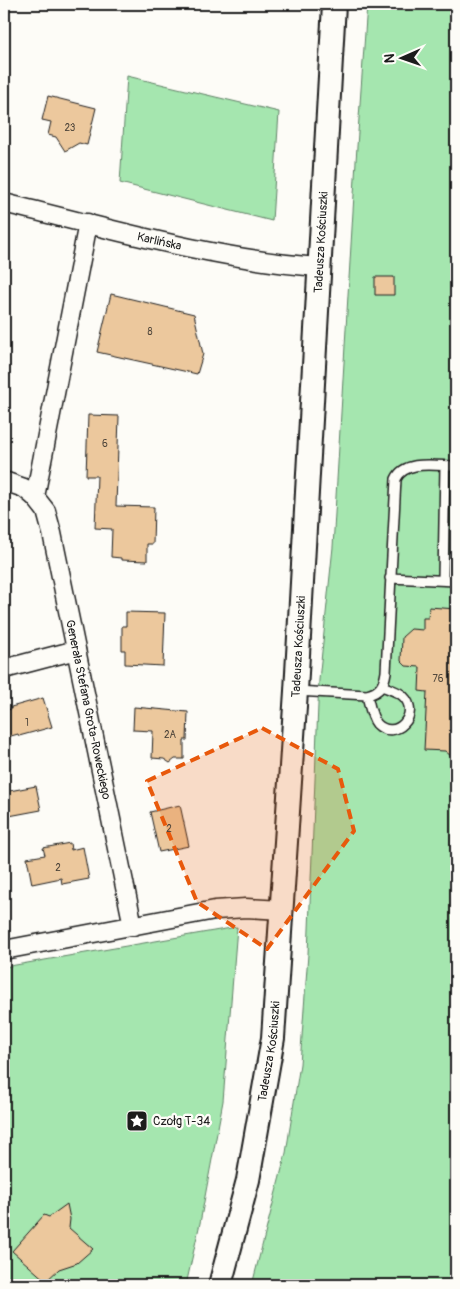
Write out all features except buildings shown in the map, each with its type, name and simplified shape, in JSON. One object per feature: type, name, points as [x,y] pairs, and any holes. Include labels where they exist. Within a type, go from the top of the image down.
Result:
[{"type":"street","name":"Tadeusza Kościuszki","points":[[220,1285],[248,1180],[273,1038],[296,691],[334,4]]},
{"type":"street","name":"Karlińska","points":[[4,203],[163,241],[263,262],[318,267]]},
{"type":"street","points":[[4,481],[24,488],[35,496],[88,223]]},
{"type":"street","name":"Generała Stefana Grota-Roweckiego","points":[[35,496],[46,511],[49,522],[133,926]]},
{"type":"street","points":[[4,669],[76,650]]},
{"type":"street","points":[[4,950],[222,910],[246,908],[282,910]]},
{"type":"lane","points":[[443,580],[445,466]]},
{"type":"lane","points":[[296,691],[367,695],[374,693],[382,686],[386,672],[395,485],[398,474],[409,467],[456,466]]},
{"type":"lane","points":[[390,578],[456,581]]},
{"type":"lane","points":[[367,695],[376,722],[382,728],[390,730],[404,725],[408,719],[409,705],[402,696],[382,686]]},
{"type":"highlighted area","points":[[262,728],[338,769],[354,831],[267,949],[197,902],[147,781]]},
{"type":"green space","points":[[367,4],[456,4],[456,1285],[252,1285],[286,1153],[300,1064],[308,954],[319,680],[333,547]]},
{"type":"green space","points":[[127,76],[279,112],[272,221],[120,183]]},
{"type":"green space","points":[[237,927],[223,1101],[200,1223],[186,1285],[4,1285],[4,967]]},
{"type":"place","name":"Czołg T-34","points":[[137,1121]]}]
